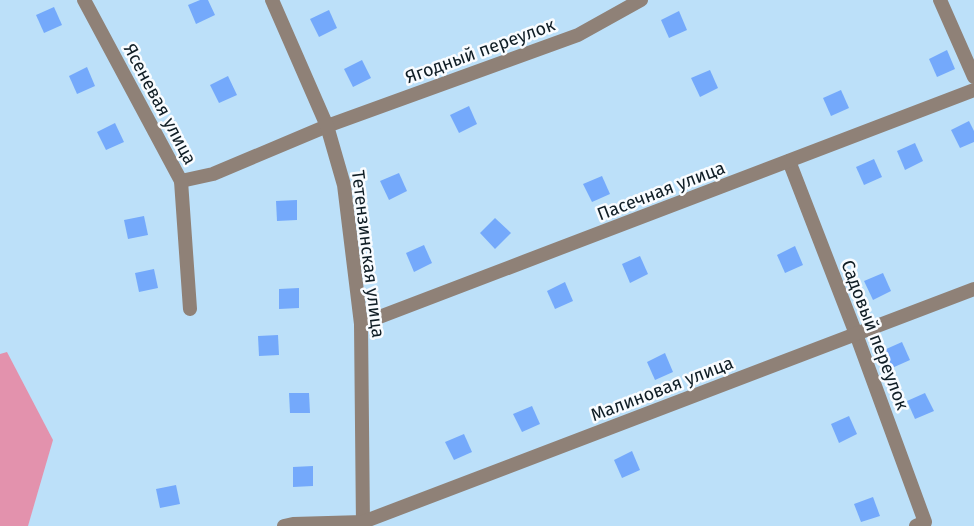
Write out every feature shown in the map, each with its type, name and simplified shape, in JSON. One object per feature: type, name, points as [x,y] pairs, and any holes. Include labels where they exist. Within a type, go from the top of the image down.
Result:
[{"type":"street","name":"Ясеневая улица","points":[[84,0],[181,181],[213,174],[327,126]]},
{"type":"street","name":"Тетензинская улица","points":[[272,0],[327,126],[344,185],[361,324],[363,524]]},
{"type":"street","name":"Ягодный переулок","points":[[327,126],[578,35],[641,0]]},
{"type":"street","points":[[940,0],[974,77]]},
{"type":"street","name":"Пасечная улица","points":[[361,324],[974,90]]},
{"type":"street","name":"Садовый переулок","points":[[789,161],[856,334],[921,524]]},
{"type":"street","points":[[181,181],[190,309]]},
{"type":"street","name":"Малиновая улица","points":[[363,524],[974,289]]},
{"type":"street","points":[[284,526],[363,524]]},
{"type":"shaded area","points":[[7,352],[53,440],[28,526],[0,526],[0,354]]},
{"type":"building","points":[[200,0],[208,0],[215,15],[196,24],[188,5]]},
{"type":"building","points":[[54,7],[62,25],[44,33],[36,15]]},
{"type":"building","points":[[329,10],[337,28],[319,37],[310,19]]},
{"type":"building","points":[[679,11],[687,30],[669,38],[661,20]]},
{"type":"building","points":[[947,50],[955,69],[937,77],[929,59]]},
{"type":"building","points":[[362,60],[371,78],[353,87],[344,69]]},
{"type":"building","points":[[87,67],[95,86],[77,94],[69,76]]},
{"type":"building","points":[[710,70],[718,88],[700,97],[691,78]]},
{"type":"building","points":[[228,76],[237,95],[219,103],[210,85]]},
{"type":"building","points":[[841,90],[849,108],[831,116],[823,98]]},
{"type":"building","points":[[469,106],[477,124],[459,133],[450,115]]},
{"type":"building","points":[[969,121],[974,131],[974,142],[960,148],[951,130]]},
{"type":"building","points":[[115,123],[124,142],[106,150],[97,132]]},
{"type":"building","points":[[915,143],[923,161],[905,170],[897,151]]},
{"type":"building","points":[[874,159],[882,177],[864,185],[856,167]]},
{"type":"building","points":[[399,173],[407,191],[389,200],[380,181]]},
{"type":"building","points":[[602,176],[610,194],[592,202],[583,184]]},
{"type":"building","points":[[297,200],[297,220],[277,221],[276,201]]},
{"type":"building","points":[[144,216],[148,235],[128,239],[124,220]]},
{"type":"building","points":[[495,218],[511,233],[495,249],[480,233]]},
{"type":"building","points":[[424,245],[432,263],[414,272],[406,253]]},
{"type":"building","points":[[795,246],[803,265],[785,273],[777,255]]},
{"type":"building","points":[[640,256],[648,274],[630,283],[622,264]]},
{"type":"building","points":[[154,269],[158,288],[139,292],[135,273]]},
{"type":"building","points":[[883,273],[891,291],[873,300],[864,281]]},
{"type":"building","points":[[565,282],[573,301],[555,309],[547,291]]},
{"type":"building","points":[[299,288],[299,308],[279,309],[279,289]]},
{"type":"building","points":[[278,335],[279,355],[259,356],[258,336]]},
{"type":"building","points":[[902,342],[910,360],[892,368],[884,350]]},
{"type":"building","points":[[665,353],[673,372],[655,380],[647,362]]},
{"type":"building","points":[[289,393],[309,393],[310,413],[290,413]]},
{"type":"building","points":[[925,393],[934,411],[915,419],[907,401]]},
{"type":"building","points":[[532,406],[540,424],[522,432],[513,414]]},
{"type":"building","points":[[849,416],[857,434],[839,443],[831,424]]},
{"type":"building","points":[[464,434],[472,452],[454,460],[445,442]]},
{"type":"building","points":[[632,451],[640,470],[622,478],[614,460]]},
{"type":"building","points":[[313,466],[313,486],[293,487],[293,467]]},
{"type":"building","points":[[176,485],[180,504],[160,508],[156,489]]},
{"type":"building","points":[[873,497],[880,516],[861,522],[854,504]]}]
